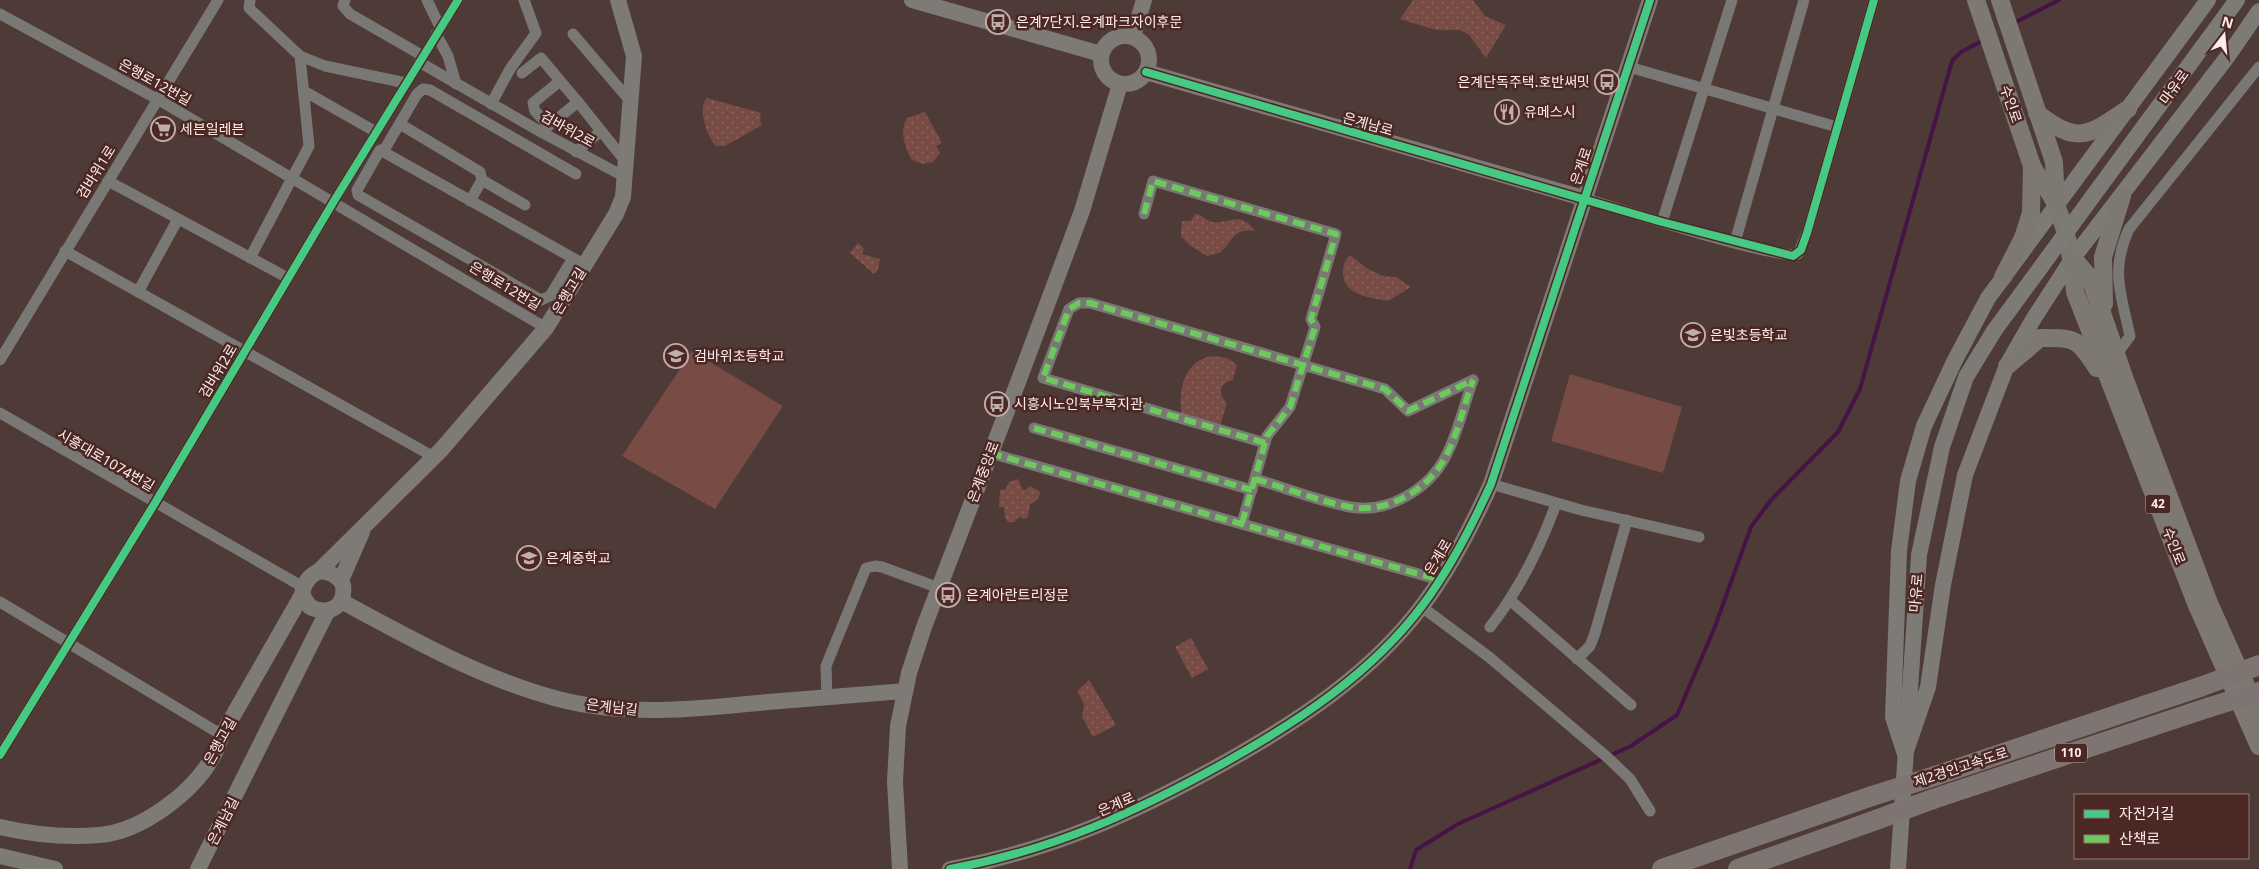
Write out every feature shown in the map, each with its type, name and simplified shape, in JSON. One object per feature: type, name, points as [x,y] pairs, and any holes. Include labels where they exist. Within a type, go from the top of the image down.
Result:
[{"type":"highway","name":"제2경인고속도로","points":[[1662,869],[1872,796],[2200,687],[2259,665]]},
{"type":"highway","name":"제2경인고속도로","points":[[1738,869],[1932,799],[2210,706],[2259,692]]},
{"type":"main road","name":"수인로","points":[[2000,0],[2054,162],[2056,204],[2072,258],[2074,292],[2196,603],[2259,746]]},
{"type":"main road","name":"수인로","points":[[1978,6],[2032,166],[2056,204]]},
{"type":"main road","points":[[2037,112],[2058,130],[2074,133],[2094,132],[2128,109]]},
{"type":"main road","points":[[2003,277],[2023,238],[2031,213],[2032,166]]},
{"type":"main road","points":[[2105,322],[2103,257],[2122,196]]},
{"type":"main road","name":"수인로","points":[[2072,258],[2090,278],[2116,355],[2209,602],[2259,715]]},
{"type":"main road","points":[[2007,366],[2040,338],[2068,338],[2082,345],[2121,408]]},
{"type":"street","name":"검바위1로","points":[[0,360],[218,0]]},
{"type":"street","points":[[250,0],[249,8],[300,56],[325,66],[406,83]]},
{"type":"street","name":"검바위2로","points":[[345,0],[343,6],[350,14],[421,59],[456,84],[491,104],[544,129],[576,152],[625,169]]},
{"type":"street","points":[[427,0],[448,56],[456,84]]},
{"type":"street","name":"검바위2로","points":[[0,755],[70,644],[334,201],[458,0]]},
{"type":"street","points":[[491,104],[510,69],[536,34],[524,0]]},
{"type":"street","name":"은행고길","points":[[0,827],[50,834],[101,835],[129,827],[153,815],[180,796],[213,757],[222,735],[309,577],[319,571],[434,457],[546,328],[579,261],[616,214],[623,197],[634,56],[618,0]]},
{"type":"street","points":[[912,0],[1101,54]]},
{"type":"street","points":[[1133,36],[1144,0]]},
{"type":"street","name":"은계로","points":[[950,869],[1023,853],[1090,830],[1129,813],[1242,753],[1323,702],[1374,658],[1422,607],[1460,546],[1491,484],[1583,198],[1629,67],[1650,0]]},
{"type":"street","points":[[1662,222],[1732,0]]},
{"type":"street","points":[[1734,242],[1804,0]]},
{"type":"street","points":[[1583,198],[1734,242],[1788,256],[1798,254],[1807,233],[1874,0]]},
{"type":"street","points":[[1905,754],[1893,717],[1898,550],[1908,482],[1924,426],[1951,368],[1988,298],[2208,0]]},
{"type":"street","name":"마유로","points":[[1898,869],[1919,555],[1942,447],[1966,378],[1994,331],[2237,0]]},
{"type":"street","points":[[1905,754],[1928,687],[1943,586],[1966,475],[2007,366],[2034,318],[2072,258],[2122,196],[2228,56],[2259,11]]},
{"type":"street","name":"은행로12번길","points":[[0,14],[159,100],[334,201],[546,328]]},
{"type":"street","points":[[572,34],[631,102]]},
{"type":"street","points":[[1117,36],[1133,36],[1148,51],[1149,65],[1146,72],[1135,82],[1120,84],[1107,76],[1100,62],[1101,54],[1104,46],[1117,36]]},
{"type":"street","points":[[250,258],[294,178],[309,146],[300,56]]},
{"type":"street","points":[[522,73],[541,58],[601,131],[625,169]]},
{"type":"street","points":[[1629,67],[1837,127]]},
{"type":"street","points":[[2116,355],[2130,336],[2117,267],[2120,248],[2129,228],[2259,67]]},
{"type":"street","name":"은계남로","points":[[1146,72],[1583,198]]},
{"type":"street","points":[[560,81],[533,103],[544,129],[578,102]]},
{"type":"street","name":"은계중앙로","points":[[900,869],[895,782],[898,726],[904,691],[924,627],[1082,210],[1120,84]]},
{"type":"street","points":[[383,152],[417,94],[423,89],[430,90],[576,174]]},
{"type":"street","points":[[304,91],[376,132]]},
{"type":"street","points":[[400,124],[480,172],[482,180],[470,201]]},
{"type":"street","points":[[576,152],[601,131]]},
{"type":"street","points":[[380,150],[470,201],[579,261],[550,296],[541,300],[358,195],[357,190],[380,150]]},
{"type":"street","points":[[482,180],[525,205]]},
{"type":"street","points":[[108,182],[288,278]]},
{"type":"street","points":[[1144,214],[1153,182],[1336,234],[1312,319],[1315,327],[1290,407],[1267,436],[1242,523]]},
{"type":"street","points":[[138,292],[178,219]]},
{"type":"street","name":"검바위2로","points":[[65,251],[434,457]]},
{"type":"street","points":[[1034,428],[1253,485],[1351,507],[1373,507],[1404,498],[1423,485],[1446,457],[1473,380],[1408,412],[1385,389],[1090,303],[1079,303],[1069,309],[1043,378],[1265,443]]},
{"type":"street","name":"시흥대로1074번길","points":[[0,413],[303,591]]},
{"type":"street","points":[[990,453],[1440,580]]},
{"type":"street","points":[[1491,484],[1556,504],[1699,537]]},
{"type":"street","points":[[1490,627],[1511,601],[1548,528],[1556,504]]},
{"type":"street","points":[[1577,659],[1590,646],[1595,633],[1626,520]]},
{"type":"street","name":"은행고길","points":[[341,601],[344,590],[341,580],[366,523]]},
{"type":"street","points":[[826,698],[826,666],[866,568],[882,567],[939,588]]},
{"type":"street","points":[[319,571],[331,573],[341,580]]},
{"type":"street","points":[[303,591],[310,607],[327,612],[334,609],[341,601]]},
{"type":"street","name":"은계남길","points":[[341,601],[483,672],[558,699],[605,708],[643,711],[904,691]]},
{"type":"street","points":[[1511,601],[1631,706]]},
{"type":"street","points":[[0,602],[222,735]]},
{"type":"street","points":[[1422,607],[1489,657],[1601,751],[1630,778],[1650,811]]},
{"type":"street","name":"은계남길","points":[[198,869],[327,612]]},
{"type":"street","points":[[0,856],[55,869]]},
{"type":"shaded area","points":[[1413,0],[1473,0],[1485,16],[1506,25],[1486,58],[1469,35],[1460,30],[1436,30],[1400,19]]},
{"type":"shaded area","points":[[707,98],[761,113],[760,120],[762,125],[725,146],[716,146],[709,136],[704,122],[703,108]]},
{"type":"shaded area","points":[[925,112],[942,143],[936,146],[940,153],[933,162],[923,164],[912,160],[905,145],[903,128],[907,118]]},
{"type":"shaded area","points":[[1195,214],[1212,222],[1240,219],[1250,225],[1255,231],[1237,234],[1220,253],[1207,256],[1188,244],[1181,236],[1182,221],[1191,221]]},
{"type":"shaded area","points":[[858,243],[864,248],[862,254],[880,259],[878,270],[874,274],[850,253]]},
{"type":"shaded area","points":[[1350,255],[1368,269],[1383,276],[1396,277],[1411,287],[1388,301],[1359,294],[1347,286],[1344,280],[1344,265]]},
{"type":"shaded area","points":[[692,351],[783,406],[715,509],[622,456]]},
{"type":"shaded area","points":[[1214,356],[1227,358],[1237,365],[1233,380],[1225,383],[1221,389],[1222,396],[1227,403],[1220,426],[1182,415],[1181,406],[1182,386],[1190,369],[1204,358]]},
{"type":"shaded area","points":[[1570,374],[1682,407],[1663,473],[1551,441]]},
{"type":"shaded area","points":[[1018,479],[1023,490],[1030,486],[1041,492],[1037,500],[1030,504],[1028,517],[1024,519],[1019,517],[1014,522],[1008,522],[1005,518],[1004,507],[999,507],[1000,490],[1006,489],[1009,482]]},
{"type":"shaded area","points":[[1191,638],[1208,669],[1192,678],[1175,647]]},
{"type":"shaded area","points":[[1089,680],[1116,725],[1093,737],[1082,717],[1084,704],[1077,691]]},
{"type":"waterway","points":[[2012,24],[2059,0]]},
{"type":"waterway","points":[[1410,869],[1416,850],[1458,824],[1631,746],[1677,715],[1714,629],[1751,527],[1771,500],[1838,432],[1860,389],[1952,61],[1961,52],[1984,40]]},
{"type":"marked path","points":[[1144,214],[1153,181],[1336,234],[1311,319],[1315,327],[1290,407],[1267,436],[1242,523]]},
{"type":"marked path","points":[[1265,443],[1043,378],[1069,309],[1079,303],[1090,303],[1385,389],[1408,411],[1473,380]]},
{"type":"marked path","points":[[1255,479],[1314,498],[1350,507],[1379,507],[1393,503],[1418,488],[1439,468],[1454,438],[1473,380]]},
{"type":"marked path","points":[[1034,428],[1252,490]]},
{"type":"marked path","points":[[990,453],[1440,580]]},
{"type":"cycle path","points":[[0,755],[155,503],[334,201],[458,0]]},
{"type":"cycle path","points":[[950,869],[1024,851],[1092,828],[1125,814],[1191,781],[1279,731],[1331,695],[1356,675],[1402,631],[1442,577],[1460,547],[1491,484],[1650,0]]},
{"type":"cycle path","points":[[1146,72],[1662,222],[1793,256],[1801,250],[1807,233],[1874,0]]},
{"type":"place","name":"은계7단지.은계파크자이후문","points":[[998,22]]},
{"type":"place","name":"은계단독주택.호반써밋","points":[[1607,82]]},
{"type":"place","name":"유메스시","points":[[1507,112]]},
{"type":"place","name":"세븐일레븐","points":[[163,129]]},
{"type":"place","name":"은빛초등학교","points":[[1693,335]]},
{"type":"place","name":"검바위초등학교","points":[[676,356]]},
{"type":"place","name":"시흥시노인북부복지관","points":[[997,404]]},
{"type":"place","name":"은계중학교","points":[[529,558]]},
{"type":"place","name":"은계아란트리정문","points":[[948,595]]}]
